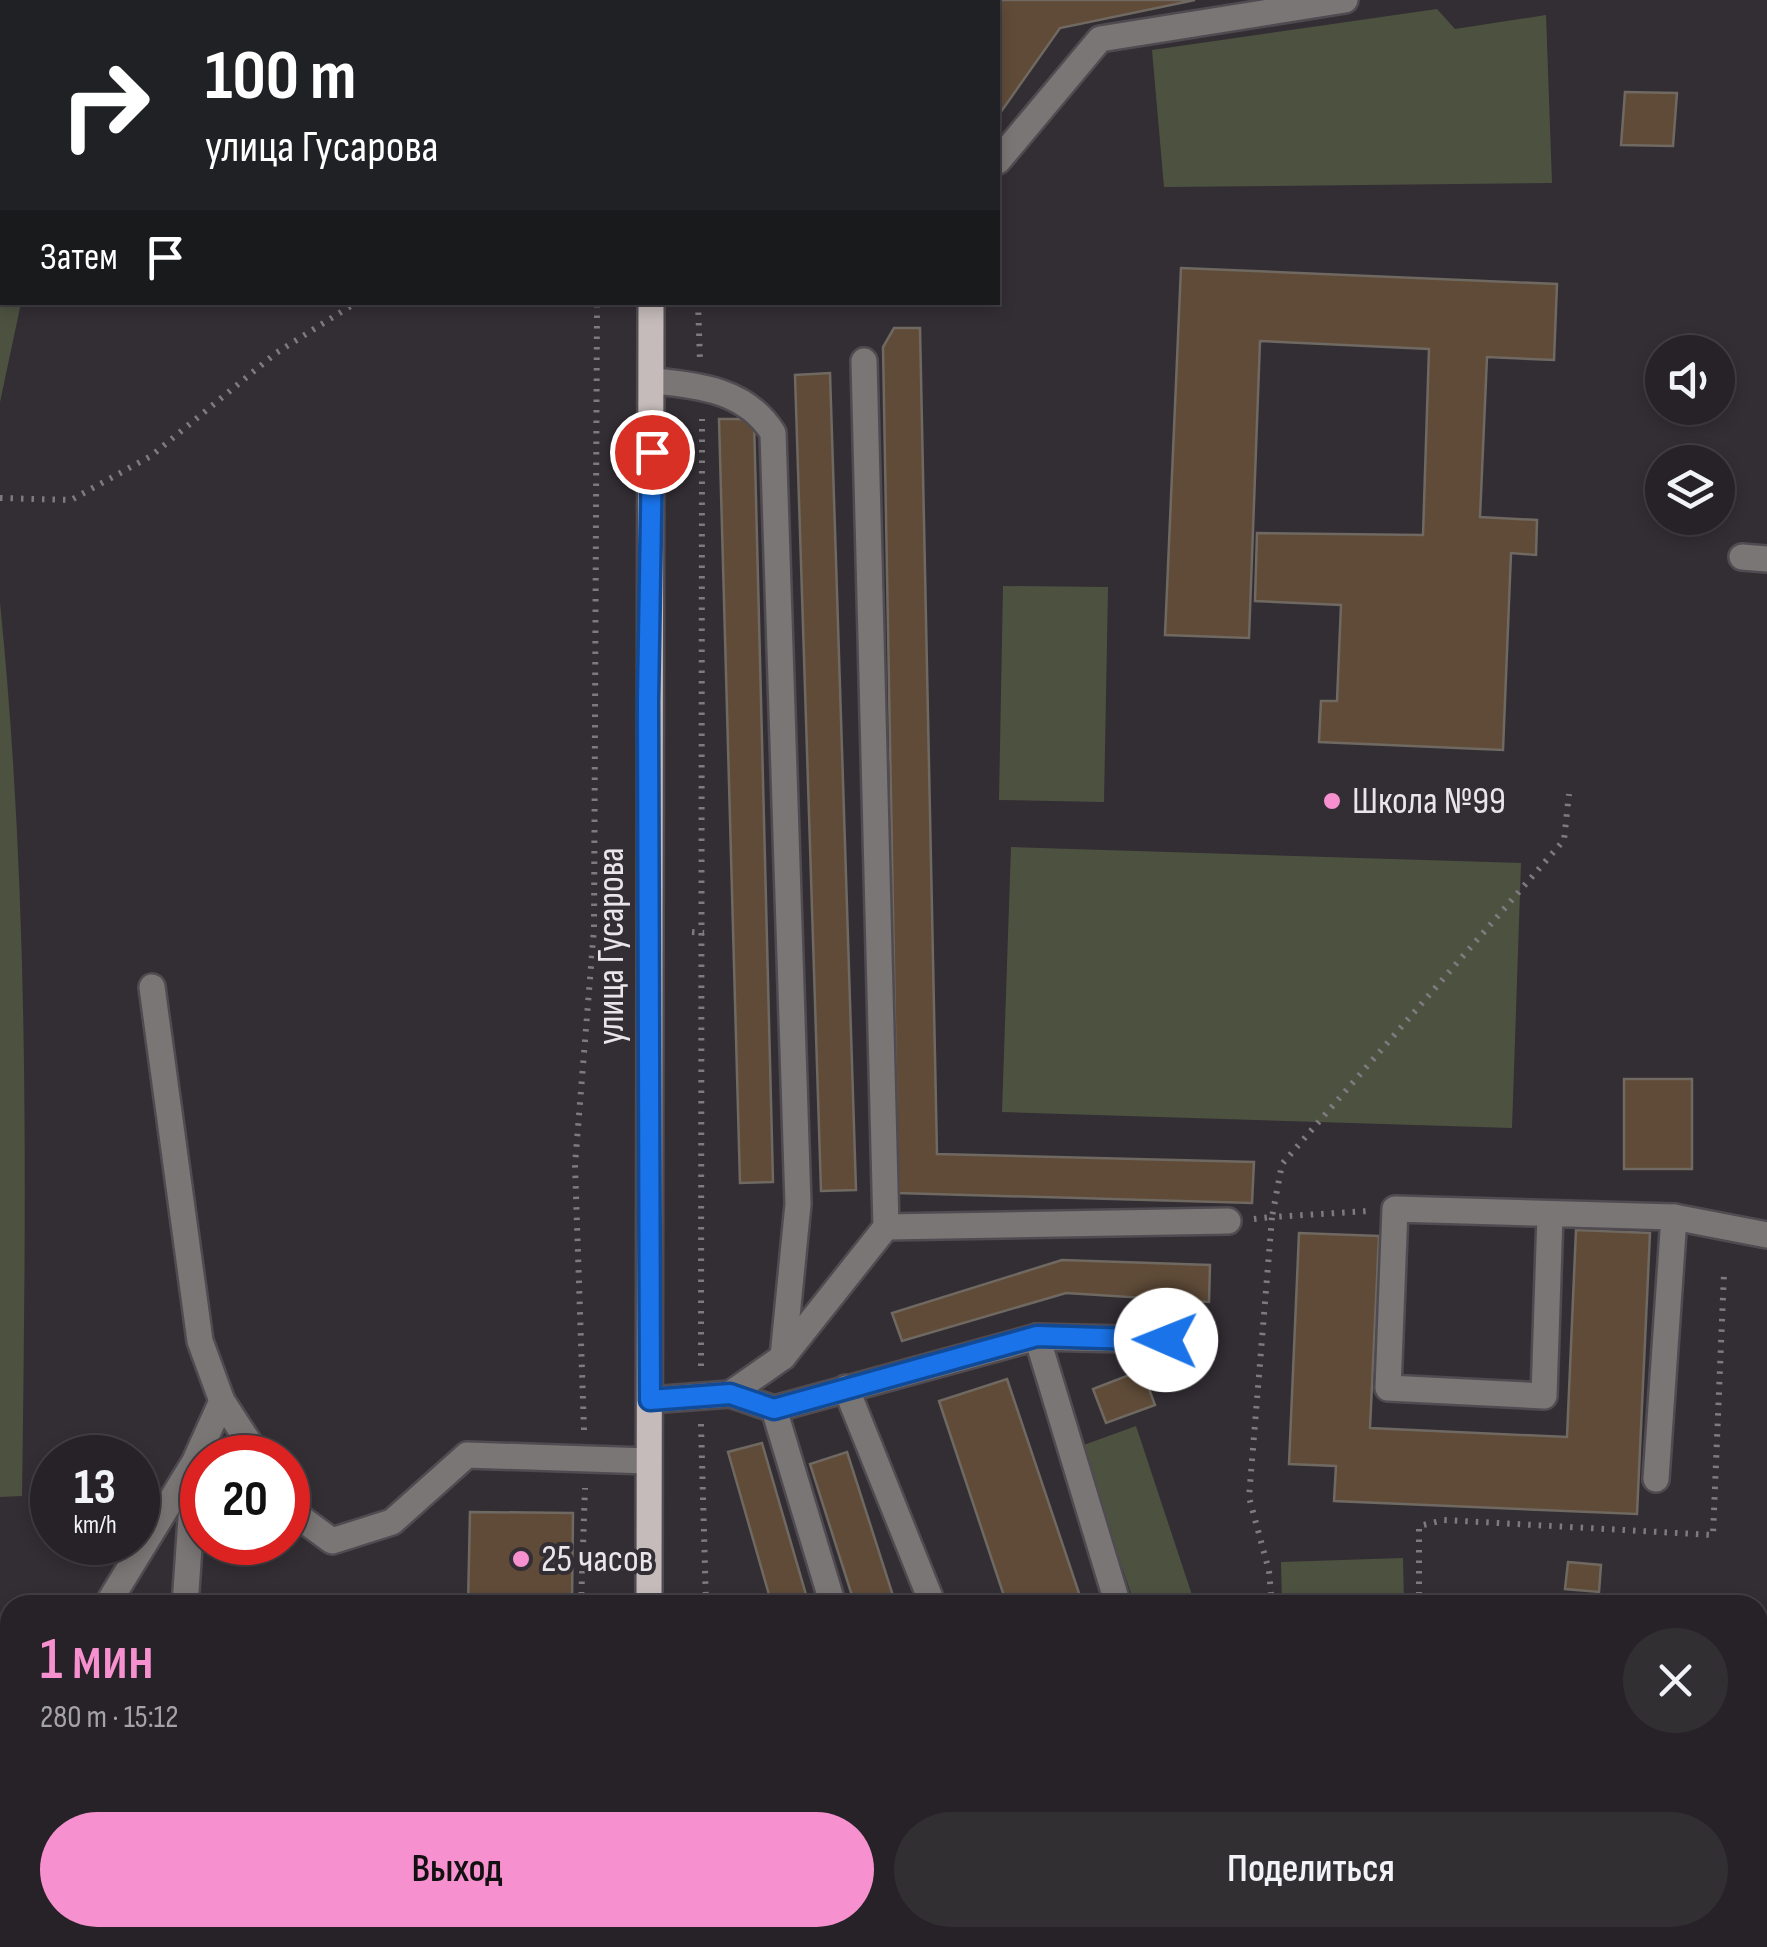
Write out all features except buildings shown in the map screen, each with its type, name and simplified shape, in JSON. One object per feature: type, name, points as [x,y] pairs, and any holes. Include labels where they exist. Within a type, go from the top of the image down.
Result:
[{"type":"main road","name":"улица Гусарова","points":[[650,1595],[648,702],[652,305]]},
{"type":"lane","points":[[1000,159],[1100,39],[1345,0]]},
{"type":"lane","points":[[650,1400],[730,1394],[784,1357],[886,1226],[864,361]]},
{"type":"lane","points":[[653,381],[701,386],[758,409],[773,433],[798,1204],[784,1357]]},
{"type":"lane","points":[[152,987],[200,1341],[222,1401],[244,1435]]},
{"type":"lane","points":[[1550,1215],[1544,1396],[1388,1388],[1395,1209],[1674,1216],[1767,1235]]},
{"type":"lane","points":[[1656,1479],[1674,1216]]},
{"type":"lane","points":[[886,1226],[1228,1221]]},
{"type":"lane","points":[[730,1394],[774,1409],[1037,1336],[1166,1340]]},
{"type":"lane","points":[[1037,1336],[1115,1595]]},
{"type":"lane","points":[[846,1388],[929,1595]]},
{"type":"lane","points":[[206,1435],[222,1401]]},
{"type":"lane","points":[[774,1409],[829,1595]]},
{"type":"lane","points":[[310,1525],[332,1542],[392,1522],[468,1454],[648,1461]]},
{"type":"lane","points":[[113,1595],[180,1484]]},
{"type":"lane","points":[[186,1595],[188,1565]]},
{"type":"path","points":[[0,498],[71,500],[151,456],[276,353],[351,305]]},
{"type":"path","points":[[581,1595],[586,1458],[574,1165],[594,928],[597,305]]},
{"type":"path","points":[[698,305],[704,933],[701,1399],[706,1595]]},
{"type":"path","points":[[1271,1595],[1269,1571],[1249,1497],[1272,1217],[1282,1164],[1564,840],[1569,794]]},
{"type":"path","points":[[594,928],[608,930]]},
{"type":"path","points":[[692,932],[704,933]]},
{"type":"path","points":[[1272,1217],[1395,1209]]},
{"type":"path","points":[[1419,1595],[1420,1526],[1444,1520],[1713,1535],[1724,1273]]},
{"type":"green space","points":[[1437,9],[1455,29],[1546,15],[1552,183],[1164,187],[1152,50]]},
{"type":"green space","points":[[0,305],[21,305],[0,402]]},
{"type":"green space","points":[[1003,586],[1108,587],[1104,802],[999,800]]},
{"type":"green space","points":[[0,603],[17,826],[25,1161],[22,1496],[0,1497]]},
{"type":"green space","points":[[1011,847],[1521,863],[1512,1128],[1002,1112]]},
{"type":"green space","points":[[1136,1426],[1192,1595],[1132,1595],[1081,1446]]},
{"type":"green space","points":[[1403,1558],[1404,1595],[1282,1595],[1281,1562]]},
{"type":"place","name":"Школа №99","points":[[1332,801]]},
{"type":"place","name":"25 часов","points":[[521,1559]]},
{"type":"route","points":[[652,452],[648,702],[650,1400],[730,1394],[774,1409],[1037,1336],[1166,1340]]}]
